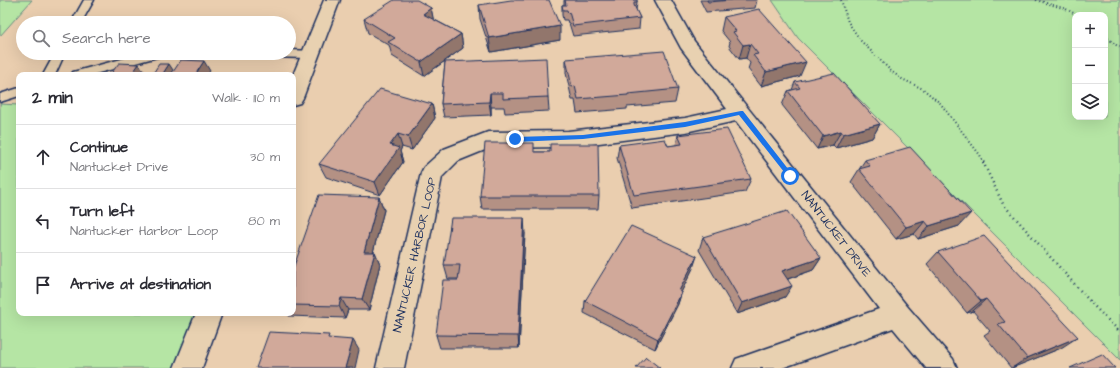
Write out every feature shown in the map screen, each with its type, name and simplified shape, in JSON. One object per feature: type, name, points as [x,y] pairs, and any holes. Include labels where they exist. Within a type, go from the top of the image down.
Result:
[{"type":"street","points":[[296,90],[332,0]]},
{"type":"street","name":"NANTUCKET DRIVE","points":[[663,0],[687,44],[898,314],[943,368]]},
{"type":"street","name":"NANTUCKER HARBOR LOOP","points":[[390,368],[432,173],[451,156],[488,140],[568,139],[685,125],[741,113]]},
{"type":"street","points":[[746,368],[898,314]]},
{"type":"street","points":[[188,368],[208,316]]},
{"type":"lane","points":[[80,16],[89,0]]},
{"type":"lane","points":[[296,54],[310,54]]},
{"type":"lane","points":[[50,72],[56,60]]},
{"type":"lane","points":[[88,72],[132,60]]},
{"type":"lane","points":[[0,98],[16,93]]},
{"type":"path","points":[[841,0],[848,22],[861,41],[902,79],[927,92],[940,103],[980,155],[1003,204],[1095,307],[1120,332]]},
{"type":"path","points":[[1036,0],[1066,9],[1072,13]]},
{"type":"path","points":[[1108,38],[1120,48]]},
{"type":"green space","points":[[0,0],[32,0],[18,16],[16,16],[16,18],[0,36]]},
{"type":"green space","points":[[772,0],[1120,0],[1120,360],[798,38]]},
{"type":"green space","points":[[0,104],[16,105],[16,316],[195,316],[174,368],[0,368]]},
{"type":"building","points":[[394,0],[417,0],[431,8],[423,14],[461,34],[421,62],[388,42],[395,38],[364,19]]},
{"type":"building","points":[[511,0],[549,0],[560,26],[489,38],[479,5]]},
{"type":"building","points":[[565,0],[637,0],[637,2],[634,2],[634,5],[640,18],[573,26],[569,12],[568,13],[567,10],[563,10],[562,5],[566,5]]},
{"type":"building","points":[[707,0],[732,0],[708,2]]},
{"type":"building","points":[[759,9],[806,62],[766,72],[753,55],[758,54],[750,44],[743,45],[733,32],[736,31],[724,17]]},
{"type":"building","points":[[664,51],[678,89],[578,99],[575,86],[572,87],[566,59]]},
{"type":"building","points":[[546,58],[548,97],[503,99],[503,93],[490,93],[489,102],[441,104],[445,62]]},
{"type":"building","points":[[181,60],[204,61],[197,72],[173,72]]},
{"type":"building","points":[[119,63],[139,64],[133,72],[112,72]]},
{"type":"building","points":[[159,64],[169,64],[164,72],[154,72]]},
{"type":"building","points":[[834,73],[880,124],[843,134],[841,131],[823,136],[788,91],[800,88],[795,82]]},
{"type":"building","points":[[380,89],[432,104],[408,137],[398,134],[390,145],[399,148],[375,182],[319,164]]},
{"type":"building","points":[[727,129],[751,179],[634,195],[619,145],[665,139],[668,146],[682,144],[678,135]]},
{"type":"building","points":[[485,143],[534,143],[534,152],[550,152],[550,144],[598,144],[599,196],[480,196]]},
{"type":"building","points":[[910,147],[971,213],[929,226],[925,221],[906,227],[859,169],[870,166],[865,160]]},
{"type":"building","points":[[319,195],[379,197],[364,252],[375,252],[362,299],[341,298],[339,306],[296,305],[296,260]]},
{"type":"building","points":[[787,211],[821,258],[782,271],[792,286],[742,303],[703,237]]},
{"type":"building","points":[[451,218],[524,218],[518,336],[436,335],[443,280],[458,280],[460,265],[444,265]]},
{"type":"building","points":[[631,226],[697,256],[679,291],[682,292],[658,339],[585,301]]},
{"type":"building","points":[[984,236],[1078,337],[1027,358],[998,324],[1005,322],[986,299],[981,301],[938,252]]},
{"type":"building","points":[[269,332],[329,335],[328,338],[353,340],[345,368],[256,368]]},
{"type":"building","points":[[1102,354],[1115,368],[1070,368]]},
{"type":"building","points":[[646,357],[660,368],[636,368]]},
{"type":"route","points":[[515,139],[568,139],[685,125],[741,113],[790,176]]}]
